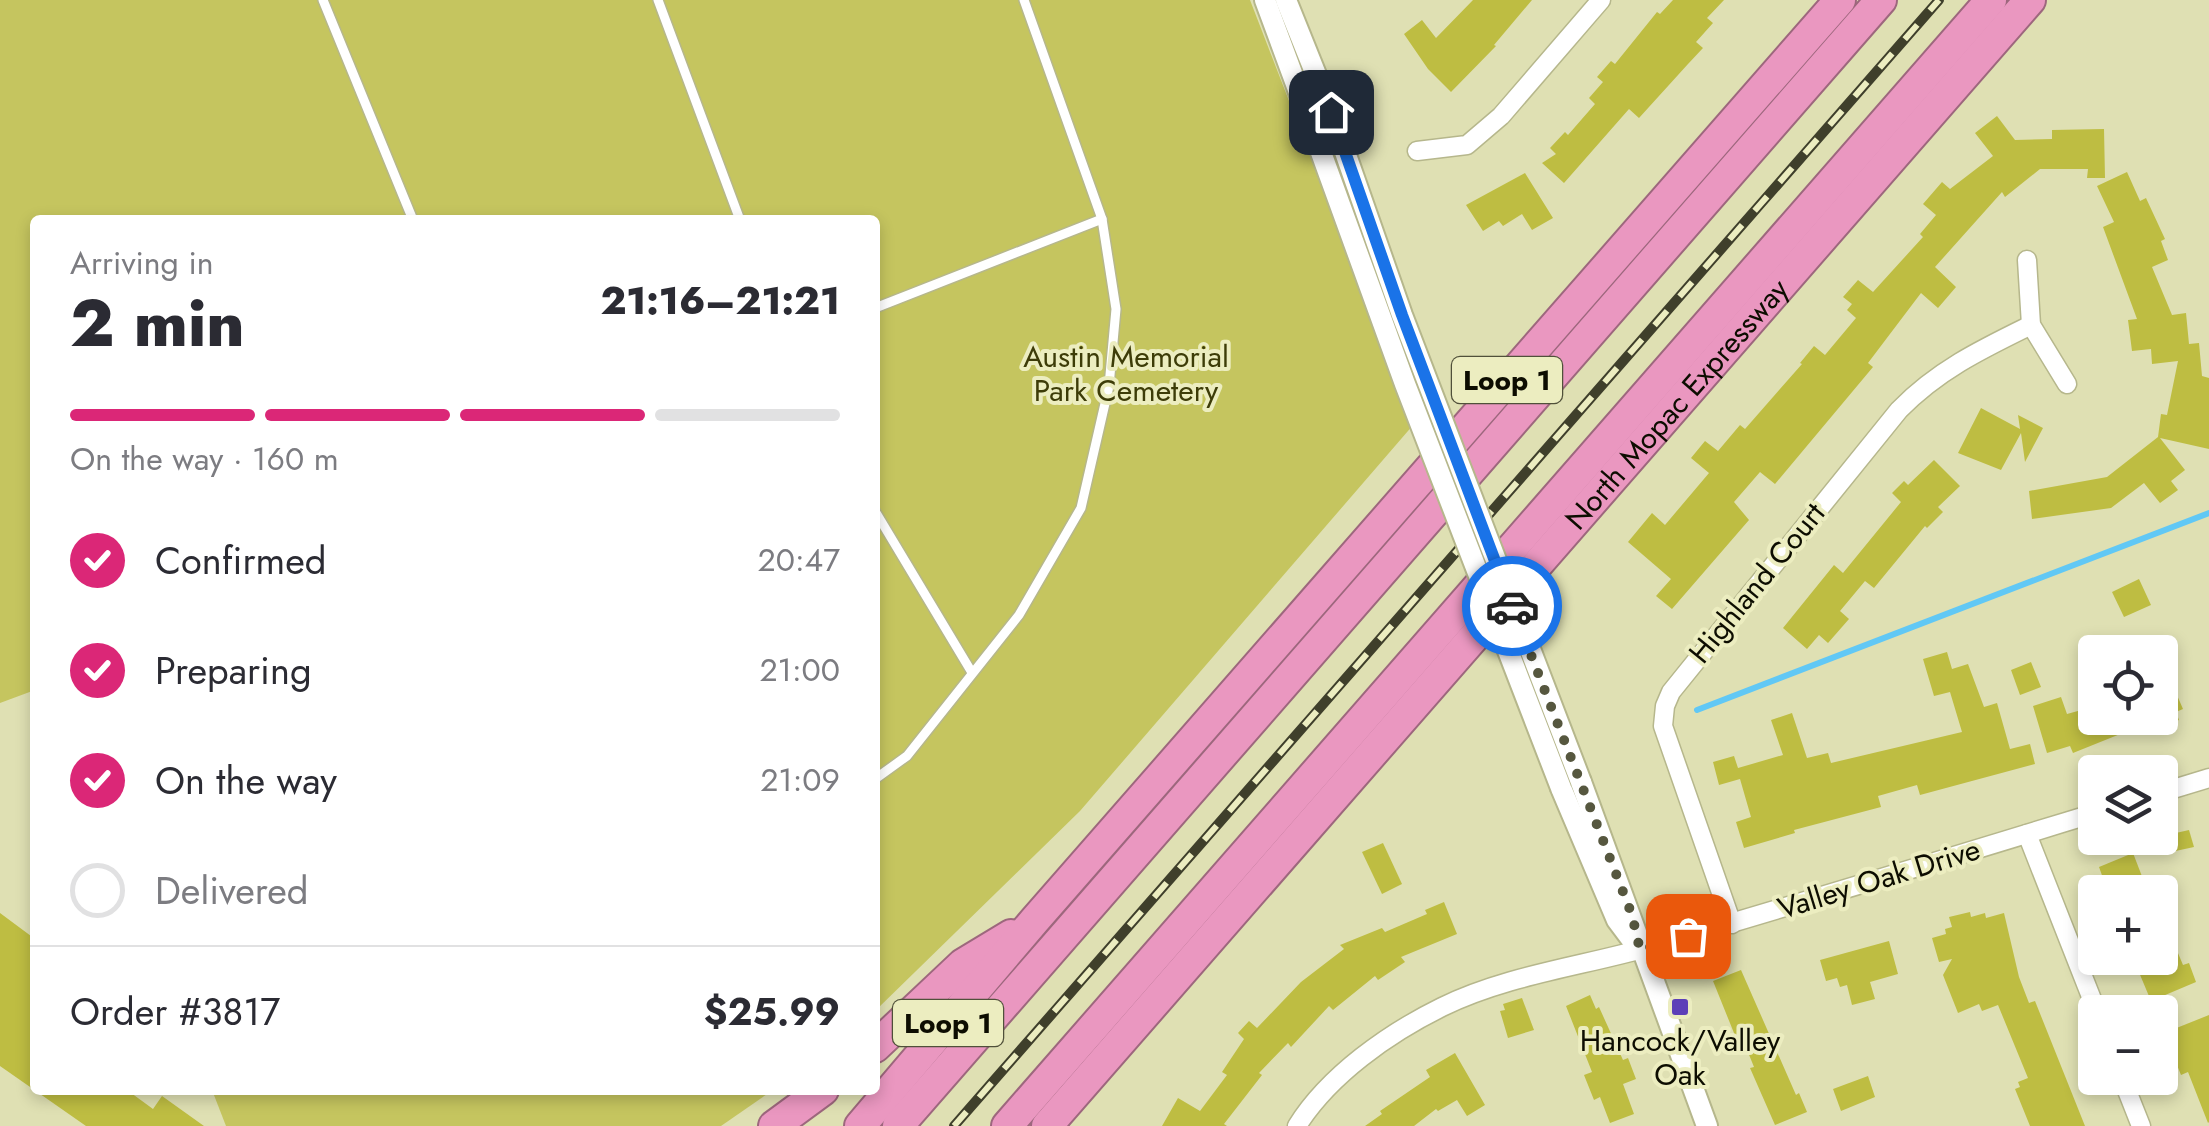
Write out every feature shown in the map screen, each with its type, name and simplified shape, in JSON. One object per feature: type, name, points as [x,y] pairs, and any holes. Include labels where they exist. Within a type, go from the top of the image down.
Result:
[{"type":"highway","name":"Loop 1","points":[[860,1126],[1035,920],[1840,0]]},
{"type":"highway","points":[[898,1126],[1882,0]]},
{"type":"highway","points":[[1007,1126],[1991,0]]},
{"type":"highway","name":"North Mopac Expressway","points":[[1047,1126],[2030,0]]},
{"type":"highway","points":[[880,1042],[963,964],[1035,920]]},
{"type":"highway","points":[[774,1126],[816,1095]]},
{"type":"street","points":[[1265,0],[1412,402],[1571,785]]},
{"type":"street","points":[[1286,0],[1331,112],[1617,920],[1640,950],[1707,1126]]},
{"type":"street","points":[[1417,151],[1467,145],[1501,116],[1601,0]]},
{"type":"street","points":[[2027,260],[2031,325],[2067,384]]},
{"type":"street","name":"Highland Court","points":[[1732,924],[1663,726],[1664,706],[1670,692],[1898,410],[1956,361],[2031,325]]},
{"type":"street","points":[[2178,787],[2209,778]]},
{"type":"street","name":"Valley Oak Drive","points":[[1297,1126],[1334,1083],[1367,1055],[1446,1005],[1502,985],[1732,924],[2078,818]]},
{"type":"street","points":[[2027,834],[2089,995]]},
{"type":"street","points":[[2129,1095],[2141,1126]]},
{"type":"lane","points":[[323,0],[411,215]]},
{"type":"lane","points":[[658,0],[738,215]]},
{"type":"lane","points":[[880,776],[907,756],[1019,614],[1080,508],[1110,386],[1116,309],[1102,219],[1024,0]]},
{"type":"lane","points":[[880,306],[1102,219]]},
{"type":"lane","points":[[880,519],[972,672]]},
{"type":"green space","name":"Austin Memorial Park Cemetery","points":[[0,0],[1250,0],[1414,424],[1080,811],[880,1006],[880,215],[30,215],[30,692],[0,703]]},
{"type":"green space","points":[[214,1095],[766,1095],[721,1126],[226,1126]]},
{"type":"building","points":[[1473,0],[1532,0],[1496,46],[1451,92],[1428,69],[1404,34],[1422,20],[1436,38]]},
{"type":"building","points":[[1673,0],[1724,0],[1707,18],[1713,23],[1696,42],[1703,48],[1639,118],[1629,109],[1564,183],[1542,163],[1556,154],[1550,148],[1565,132],[1568,135],[1595,104],[1589,98],[1603,82],[1597,77],[1611,61],[1615,64],[1657,12],[1660,14]]},
{"type":"building","points":[[1997,116],[2015,140],[2052,139],[2052,130],[2104,129],[2105,178],[2087,178],[2088,169],[2040,169],[2005,197],[2002,192],[1935,267],[1956,287],[1938,308],[1921,293],[1868,363],[1873,367],[1775,484],[1760,472],[1734,502],[1749,520],[1672,609],[1656,596],[1671,579],[1628,542],[1652,513],[1665,525],[1709,473],[1691,458],[1705,441],[1718,451],[1740,425],[1745,429],[1814,346],[1825,355],[1856,318],[1847,310],[1852,304],[1843,297],[1858,280],[1873,292],[1923,237],[1920,234],[1936,215],[1923,204],[1942,182],[1950,189],[1993,156],[1975,133]]},
{"type":"building","points":[[2127,172],[2140,201],[2146,198],[2165,239],[2161,241],[2168,260],[2152,267],[2172,315],[2186,313],[2189,344],[2199,343],[2202,376],[2209,378],[2209,449],[2160,438],[2185,470],[2171,481],[2178,490],[2160,503],[2144,483],[2111,508],[2032,519],[2029,491],[2107,477],[2158,437],[2161,414],[2167,415],[2178,361],[2152,364],[2151,349],[2132,351],[2128,320],[2137,319],[2103,227],[2114,222],[2097,186]]},
{"type":"building","points":[[1525,173],[1553,218],[1532,230],[1522,214],[1503,226],[1499,221],[1483,231],[1466,205]]},
{"type":"building","points":[[1981,408],[2020,429],[2018,415],[2043,428],[2025,462],[2021,433],[2001,470],[1958,453]]},
{"type":"building","points":[[1934,460],[1960,486],[1938,507],[1943,512],[1925,526],[1874,588],[1865,581],[1840,611],[1849,619],[1828,643],[1819,635],[1807,649],[1783,628],[1834,565],[1843,573],[1901,502],[1892,493],[1904,481],[1908,485]]},
{"type":"building","points":[[2139,579],[2151,605],[2124,617],[2112,592]]},
{"type":"building","points":[[1947,652],[1952,669],[1968,664],[1984,707],[1997,703],[2010,749],[2030,744],[2035,764],[1920,795],[1917,785],[1878,796],[1881,807],[1744,848],[1736,822],[1751,817],[1740,779],[1719,785],[1713,762],[1734,756],[1738,768],[1783,755],[1771,720],[1792,713],[1807,758],[1828,753],[1831,763],[1962,732],[1950,692],[1934,696],[1923,659]]},
{"type":"building","points":[[2031,662],[2041,687],[2020,695],[2011,670]]},
{"type":"building","points":[[2061,697],[2067,714],[2078,711],[2078,735],[2118,735],[2073,753],[2070,746],[2047,753],[2033,706]]},
{"type":"building","points":[[2189,830],[2194,847],[2178,850],[2178,832]]},
{"type":"building","points":[[1383,843],[1402,884],[1382,894],[1362,852]]},
{"type":"building","points":[[2134,855],[2141,875],[2102,875],[2099,867]]},
{"type":"building","points":[[1444,902],[1457,934],[1401,957],[1405,962],[1378,980],[1375,976],[1333,1010],[1329,1006],[1291,1047],[1288,1043],[1259,1073],[1262,1075],[1224,1124],[1227,1126],[1162,1126],[1178,1098],[1200,1111],[1227,1075],[1222,1072],[1244,1039],[1238,1033],[1249,1021],[1257,1028],[1301,982],[1344,949],[1340,945],[1382,928],[1385,932]]},
{"type":"building","points":[[1970,912],[1971,917],[1985,913],[1986,918],[2004,913],[2019,977],[2029,1003],[2035,1001],[2085,1126],[2030,1126],[2015,1089],[2020,1087],[2018,1082],[2028,1078],[1998,1005],[1982,1011],[1979,1004],[1958,1013],[1943,975],[1952,959],[1939,962],[1932,938],[1946,934],[1945,929],[1952,927],[1949,917]]},
{"type":"building","points":[[0,913],[30,935],[30,1087],[0,1066]]},
{"type":"building","points":[[1889,941],[1898,974],[1870,982],[1875,999],[1852,1005],[1847,985],[1840,987],[1837,978],[1826,981],[1820,960]]},
{"type":"building","points":[[2178,953],[2183,965],[2189,963],[2196,982],[2165,995],[2148,995],[2140,975],[2178,975]]},
{"type":"building","points":[[1741,970],[1807,1112],[1775,1125],[1750,1068],[1754,1067],[1741,1035],[1736,1038],[1713,981]]},
{"type":"building","points":[[1590,995],[1623,1060],[1628,1058],[1636,1079],[1623,1084],[1634,1114],[1610,1123],[1600,1097],[1594,1100],[1584,1075],[1592,1072],[1566,1006]]},
{"type":"building","points":[[1522,998],[1534,1030],[1508,1038],[1500,1011],[1505,1010],[1503,1004]]},
{"type":"building","points":[[2209,1015],[2208,1123],[2188,1072],[2181,1075],[2178,1068],[2178,1027]]},
{"type":"building","points":[[1455,1053],[1485,1105],[1467,1116],[1457,1100],[1436,1109],[1414,1126],[1365,1126],[1430,1077],[1426,1070]]},
{"type":"building","points":[[1868,1076],[1875,1097],[1841,1111],[1833,1089]]},
{"type":"building","points":[[42,1095],[134,1095],[153,1109],[162,1096],[204,1126],[86,1126]]},
{"type":"waterway","points":[[1697,710],[2209,513]]},
{"type":"railway","points":[[954,1126],[1939,0]]},
{"type":"way so far","points":[[1512,606],[1632,915],[1640,950],[1688,936]]},
{"type":"place","name":"Hancock/Valley Oak","points":[[1680,1007]]},
{"type":"route","points":[[1331,112],[1402,315],[1512,606]]}]
